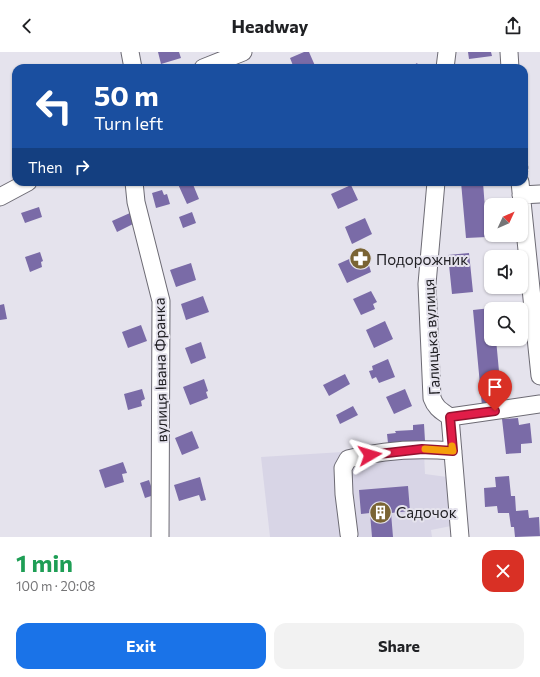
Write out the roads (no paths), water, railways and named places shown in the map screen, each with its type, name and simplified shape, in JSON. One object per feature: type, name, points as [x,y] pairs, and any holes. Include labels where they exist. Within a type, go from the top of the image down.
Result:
[{"type":"street","points":[[130,52],[132,64]]},
{"type":"street","points":[[213,64],[243,52]]},
{"type":"street","points":[[446,64],[447,52]]},
{"type":"street","points":[[509,52],[510,64]]},
{"type":"street","points":[[0,197],[21,186]]},
{"type":"street","name":"вулиця Івана Франка","points":[[135,186],[138,209],[162,301],[160,537]]},
{"type":"street","name":"Галицька вулиця","points":[[436,186],[427,284],[432,398],[439,410],[450,417]]},
{"type":"street","points":[[540,194],[521,188],[537,314],[540,376]]},
{"type":"street","points":[[460,537],[450,417],[540,404]]},
{"type":"street","points":[[349,534],[344,494],[343,468],[348,459],[361,456],[422,449],[453,451]]},
{"type":"place","name":"Подорожник","points":[[361,259]]},
{"type":"place","name":"Садочок","points":[[380,512]]}]
